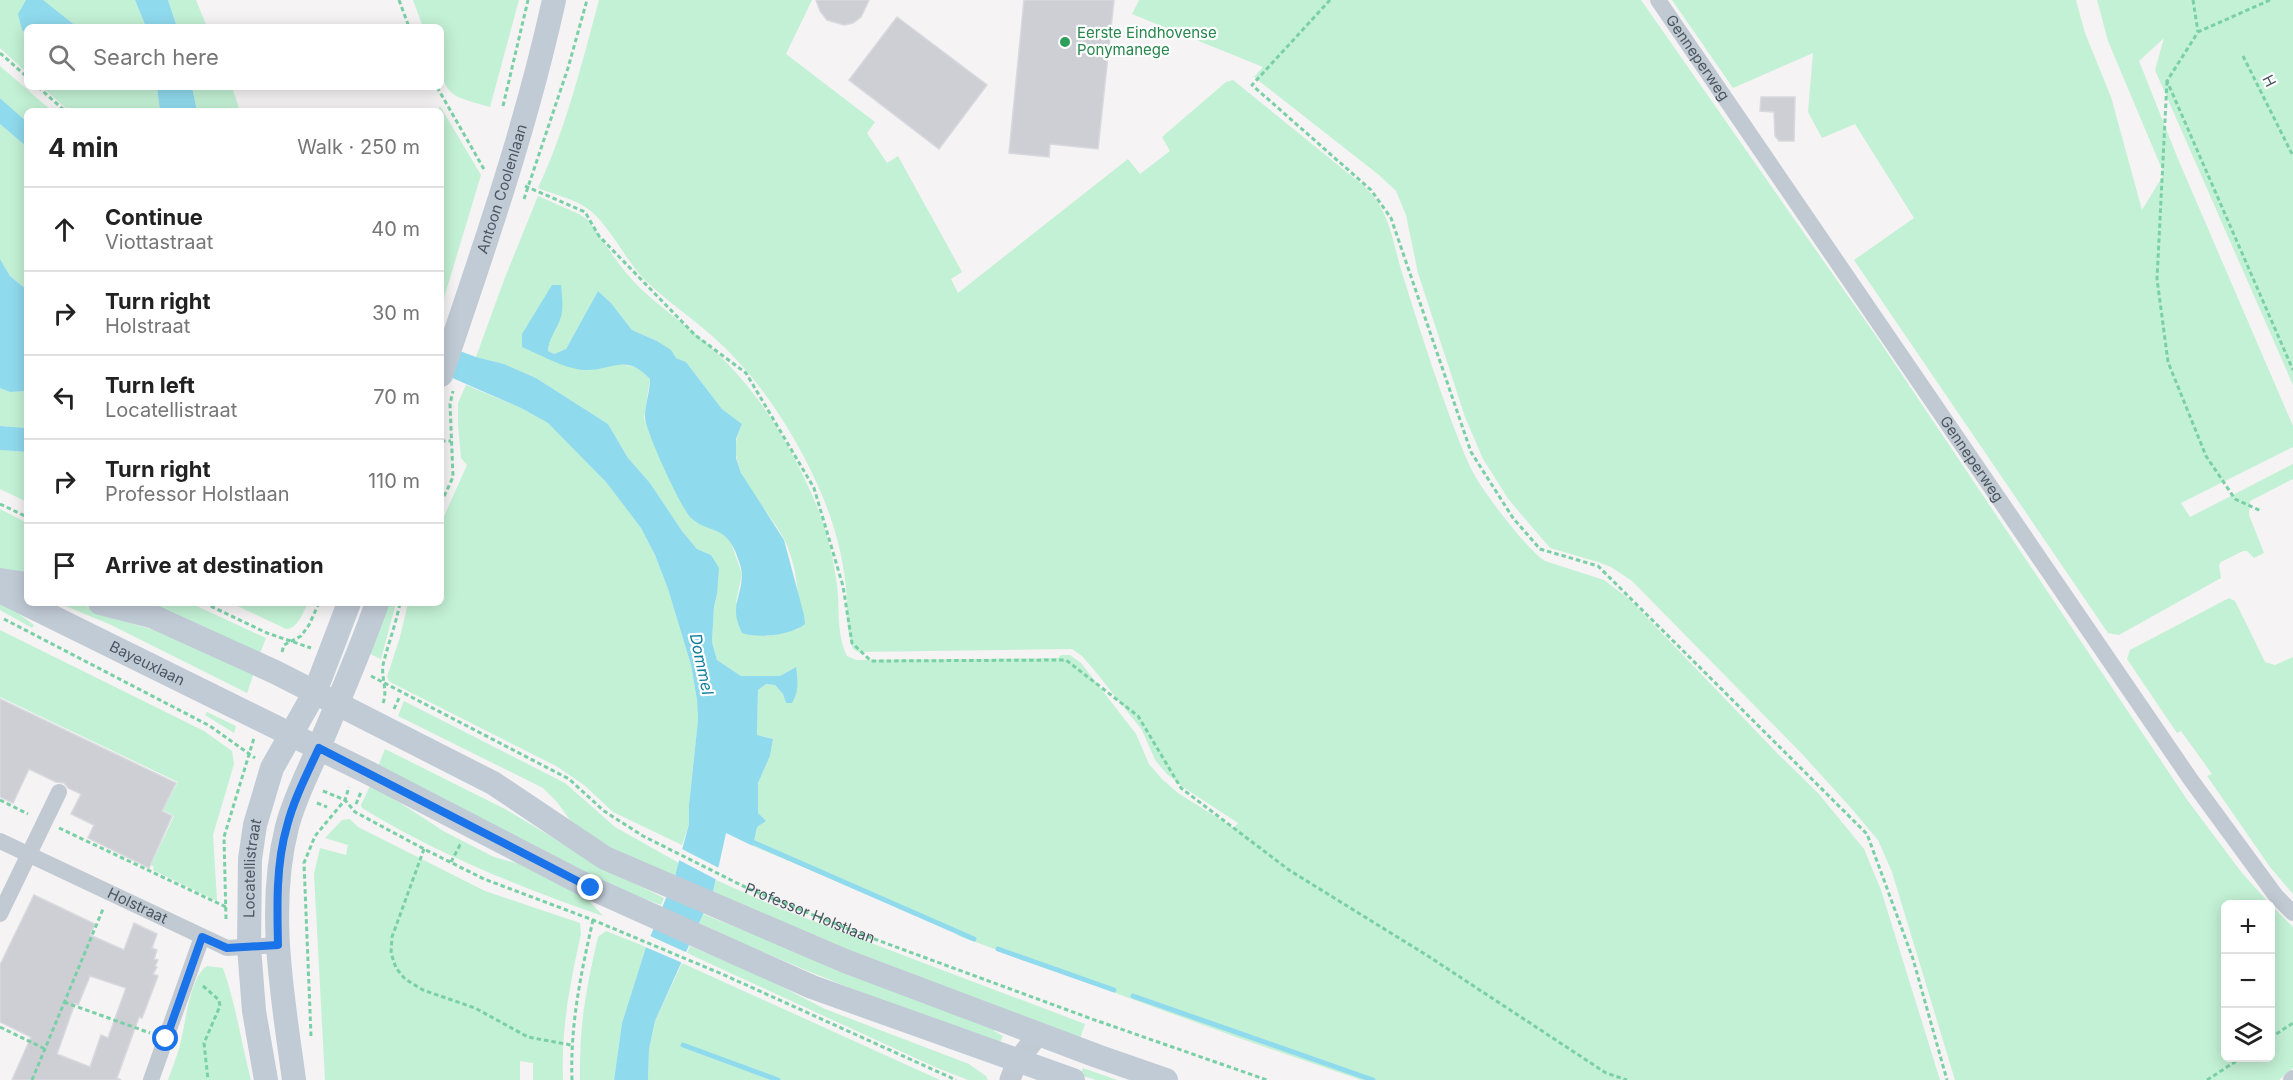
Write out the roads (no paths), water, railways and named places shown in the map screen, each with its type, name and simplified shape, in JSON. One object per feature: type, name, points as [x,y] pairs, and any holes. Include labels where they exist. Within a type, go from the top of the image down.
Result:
[{"type":"main road","name":"Antoon Coolenlaan","points":[[448,381],[454,337],[508,179],[541,61],[554,0]]},
{"type":"main road","points":[[0,580],[24,584]]},
{"type":"main road","name":"Bayeuxlaan","points":[[0,591],[24,603]]},
{"type":"main road","name":"Bayeuxlaan","points":[[30,606],[292,736]]},
{"type":"main road","points":[[112,606],[154,617],[224,647],[315,692]]},
{"type":"main road","points":[[349,606],[315,692],[292,736],[591,888],[812,987],[1024,1072],[1073,1080]]},
{"type":"main road","points":[[319,748],[376,606]]},
{"type":"main road","name":"Professor Holstlaan","points":[[315,692],[493,783],[605,858],[845,961],[1166,1080]]},
{"type":"main road","name":"Locatellistraat","points":[[266,1080],[254,1011],[249,947],[250,859],[255,825],[272,768],[292,736]]},
{"type":"main road","name":"Locatellistraat","points":[[294,1080],[279,966],[277,910],[280,864],[287,826],[298,794],[319,748]]},
{"type":"street","name":"Genneperweg","points":[[1658,0],[2191,780],[2276,896],[2293,913]]},
{"type":"street","points":[[0,914],[59,792]]},
{"type":"street","name":"Holstraat","points":[[0,841],[227,948],[278,945]]},
{"type":"street","points":[[151,1080],[202,937]]},
{"type":"street","points":[[1024,1072],[1039,1034]]},
{"type":"water","points":[[26,0],[43,0],[73,24],[24,24],[24,32],[18,14]]},
{"type":"water","points":[[135,0],[168,0],[176,24],[145,24]]},
{"type":"water","points":[[157,90],[193,90],[196,108],[160,108]]},
{"type":"water","points":[[0,98],[24,119],[24,144],[0,124]]},
{"type":"water","points":[[0,259],[10,276],[24,288],[24,391],[10,392],[0,388]]},
{"type":"water","points":[[552,285],[561,285],[562,307],[560,320],[548,351],[554,354],[566,349],[598,291],[611,303],[632,330],[657,341],[671,350],[676,358],[686,362],[722,409],[742,424],[736,439],[736,458],[741,473],[784,540],[805,624],[792,631],[775,635],[757,636],[742,633],[736,616],[742,572],[740,564],[731,544],[721,533],[703,526],[690,517],[672,484],[646,424],[645,411],[650,379],[633,366],[618,365],[594,370],[577,369],[522,347],[522,334]]},
{"type":"water","name":"Dommel","points":[[444,345],[504,364],[536,378],[608,424],[628,458],[650,483],[682,531],[697,549],[711,555],[719,568],[712,642],[717,660],[741,676],[780,676],[796,667],[796,695],[792,703],[786,703],[783,694],[775,685],[766,684],[758,690],[757,735],[773,739],[770,756],[758,783],[758,813],[766,821],[757,827],[753,846],[726,833],[713,892],[655,1021],[649,1049],[648,1080],[614,1080],[622,1023],[646,947],[675,876],[689,824],[698,720],[691,665],[668,589],[655,555],[641,528],[606,482],[548,423],[521,408],[444,374]]},
{"type":"water","points":[[0,426],[24,428],[24,452],[0,450]]},
{"type":"waterway","points":[[750,841],[974,939]]},
{"type":"waterway","points":[[998,949],[1114,990]]},
{"type":"waterway","points":[[1133,996],[1373,1080]]},
{"type":"waterway","points":[[683,1045],[778,1080]]},
{"type":"place","name":"Eerste Eindhovense Ponymanege","points":[[1065,42]]}]
